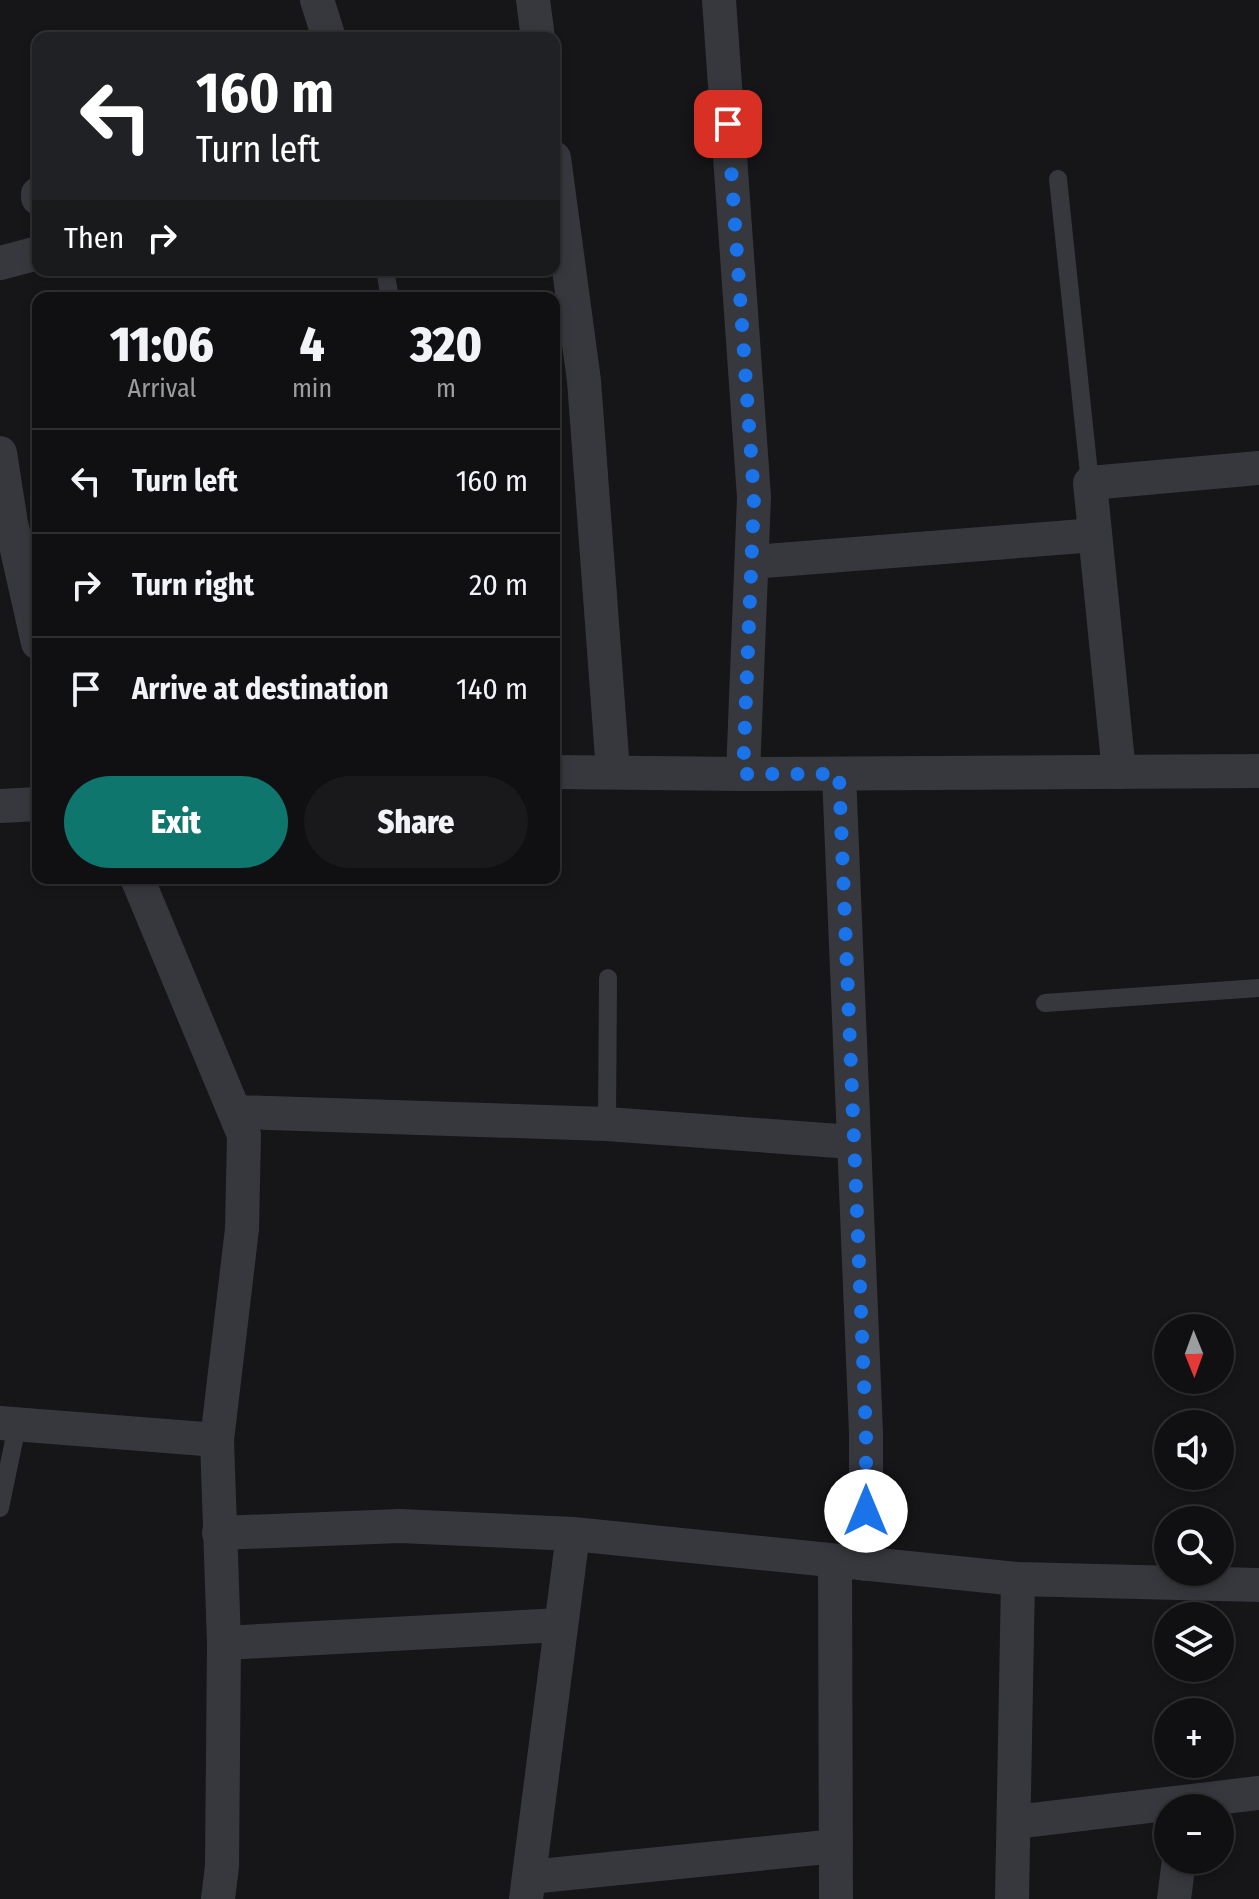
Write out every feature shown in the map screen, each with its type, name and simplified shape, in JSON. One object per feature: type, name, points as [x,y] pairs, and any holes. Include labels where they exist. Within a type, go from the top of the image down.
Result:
[{"type":"street","points":[[317,0],[327,32]]},
{"type":"street","points":[[533,0],[537,32]]},
{"type":"street","points":[[719,0],[754,497],[743,774]]},
{"type":"street","points":[[560,203],[584,381],[613,771]]},
{"type":"street","points":[[0,263],[32,255]]},
{"type":"street","points":[[0,453],[5,523],[32,621]]},
{"type":"street","points":[[1119,772],[1090,483],[1259,468]]},
{"type":"street","points":[[753,562],[1095,535]]},
{"type":"street","points":[[560,772],[839,774],[1259,771]]},
{"type":"street","points":[[836,1899],[851,1562],[866,1433],[839,774]]},
{"type":"street","points":[[0,806],[32,804]]},
{"type":"street","points":[[140,884],[244,1135],[242,1229],[217,1440],[224,1643],[222,1866],[218,1899]]},
{"type":"street","points":[[235,1112],[607,1124],[852,1142]]},
{"type":"street","points":[[9,1424],[217,1440]]},
{"type":"street","points":[[219,1533],[400,1526],[573,1534],[1018,1579],[1259,1585]]},
{"type":"street","points":[[573,1534],[528,1888],[836,1846]]},
{"type":"street","points":[[1012,1899],[1018,1579]]},
{"type":"street","points":[[224,1643],[560,1625]]},
{"type":"street","points":[[1234,1797],[1259,1793]]},
{"type":"street","points":[[1014,1822],[1154,1808]]},
{"type":"street","points":[[1174,1899],[1177,1874]]},
{"type":"lane","points":[[1058,179],[1090,483]]},
{"type":"lane","points":[[607,1124],[608,978]]},
{"type":"lane","points":[[1045,1003],[1259,988]]},
{"type":"lane","points":[[0,1508],[9,1424]]},
{"type":"route","points":[[728,124],[754,497],[743,774],[839,774],[866,1433],[866,1511]]}]
